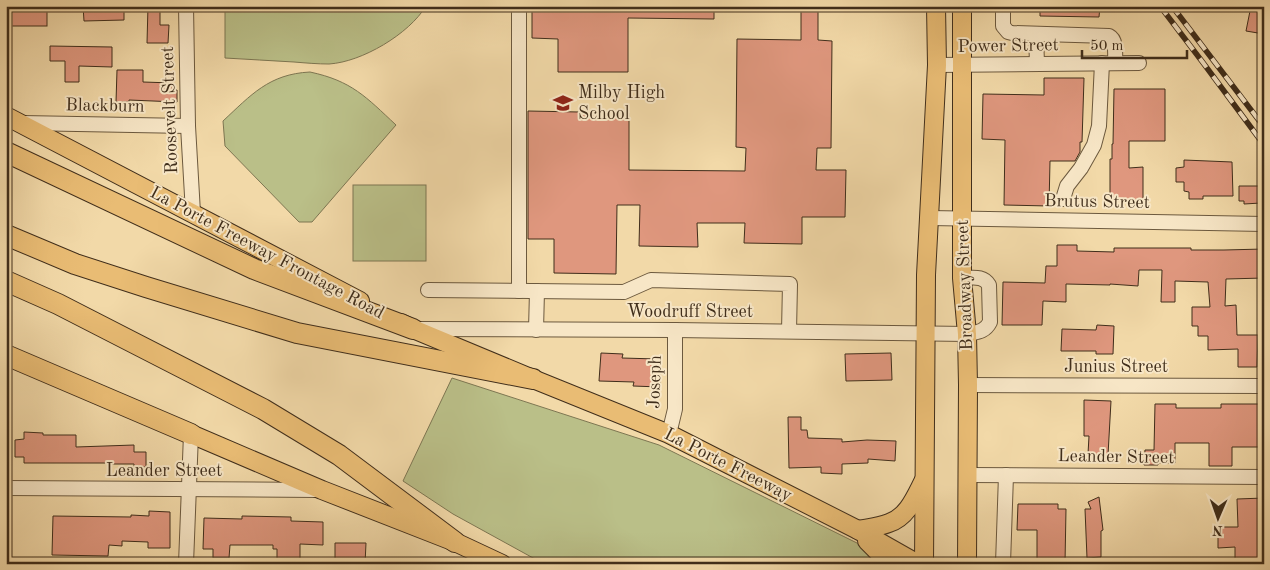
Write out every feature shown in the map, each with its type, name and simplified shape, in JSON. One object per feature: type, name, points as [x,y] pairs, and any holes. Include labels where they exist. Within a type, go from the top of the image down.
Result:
[{"type":"highway","points":[[6,152],[254,270],[413,329]]},
{"type":"highway","points":[[6,223],[46,252]]},
{"type":"highway","points":[[6,235],[75,264],[297,333],[533,379]]},
{"type":"highway","points":[[6,281],[58,304],[263,409],[339,455],[455,542]]},
{"type":"highway","points":[[6,356],[191,434]]},
{"type":"main road","name":"Broadway Street","points":[[924,564],[926,275],[937,65],[936,6]]},
{"type":"main road","name":"Broadway Street","points":[[962,6],[962,278],[967,334],[968,385],[966,564]]},
{"type":"main road","name":"La Porte Freeway Frontage Road","points":[[13,119],[413,329],[533,379]]},
{"type":"main road","name":"La Porte Freeway","points":[[533,379],[669,434],[858,530],[918,564]]},
{"type":"main road","points":[[191,434],[322,490],[455,542],[502,564]]},
{"type":"main road","points":[[858,530],[891,523],[900,517],[910,506],[926,476]]},
{"type":"main road","points":[[858,530],[883,557],[885,564]]},
{"type":"street","name":"Roosevelt Street","points":[[186,6],[188,126],[193,213]]},
{"type":"street","points":[[519,291],[520,6]]},
{"type":"street","points":[[1003,6],[1003,26],[1008,32],[1112,37],[1114,40],[1094,145],[1068,186],[1063,199]]},
{"type":"street","points":[[1036,34],[1036,64]]},
{"type":"street","name":"Power Street","points":[[937,65],[1139,63]]},
{"type":"street","name":"Blackburn","points":[[13,119],[188,126]]},
{"type":"street","name":"Brutus Street","points":[[930,218],[1264,224]]},
{"type":"street","points":[[962,278],[982,277],[989,285],[990,322],[987,328],[981,332],[967,334]]},
{"type":"street","points":[[428,290],[624,292],[651,280],[790,284],[789,332]]},
{"type":"street","points":[[536,330],[537,292]]},
{"type":"street","name":"Woodruff Street","points":[[413,329],[967,334]]},
{"type":"street","name":"Joseph","points":[[669,434],[675,409],[675,330]]},
{"type":"street","name":"Junius Street","points":[[968,385],[1264,386]]},
{"type":"street","points":[[186,564],[191,434]]},
{"type":"street","name":"Leander Street","points":[[968,474],[1264,477]]},
{"type":"street","points":[[1003,564],[1006,475]]},
{"type":"street","name":"Leander Street","points":[[6,488],[322,490]]},
{"type":"green space","points":[[225,6],[426,6],[408,27],[383,45],[356,58],[329,64],[225,58]]},
{"type":"green space","points":[[310,72],[337,80],[358,91],[396,125],[312,222],[299,222],[225,146],[223,121],[252,95],[272,82],[283,77]]},
{"type":"green space","points":[[353,185],[426,185],[426,261],[353,261]]},
{"type":"green space","points":[[452,378],[659,445],[863,546],[873,564],[544,564],[453,514],[403,481]]},
{"type":"building","points":[[6,6],[47,6],[47,26],[6,26]]},
{"type":"building","points":[[83,6],[124,6],[124,20],[84,21]]},
{"type":"building","points":[[148,6],[160,6],[160,25],[169,25],[168,43],[147,43]]},
{"type":"building","points":[[532,6],[714,6],[714,19],[628,18],[628,72],[558,72],[558,39],[532,38]]},
{"type":"building","points":[[801,6],[818,6],[818,40],[832,41],[831,148],[817,148],[816,170],[846,170],[845,217],[802,217],[802,244],[744,243],[745,223],[697,223],[698,247],[639,246],[640,205],[617,205],[616,274],[554,273],[554,239],[528,239],[528,111],[629,113],[629,170],[745,171],[746,148],[736,147],[737,39],[801,40]]},
{"type":"building","points":[[1040,6],[1100,6],[1099,17],[1040,16]]},
{"type":"building","points":[[1251,6],[1264,6],[1264,34],[1246,31]]},
{"type":"building","points":[[50,46],[112,47],[112,67],[79,66],[79,82],[65,82],[65,61],[50,61]]},
{"type":"building","points":[[117,70],[143,70],[143,82],[173,83],[172,90],[177,90],[177,102],[129,100],[129,102],[116,102]]},
{"type":"building","points":[[1044,78],[1084,78],[1080,152],[1075,161],[1050,161],[1049,206],[1004,205],[1005,140],[982,139],[983,94],[1044,95]]},
{"type":"building","points":[[1114,89],[1165,89],[1165,141],[1129,141],[1129,168],[1143,167],[1143,200],[1110,201]]},
{"type":"building","points":[[1184,160],[1232,162],[1233,196],[1203,196],[1203,199],[1189,199],[1189,192],[1184,191],[1184,182],[1176,182],[1176,168],[1184,167]]},
{"type":"building","points":[[1239,186],[1264,186],[1264,201],[1261,201],[1261,203],[1244,204],[1244,201],[1239,201]]},
{"type":"building","points":[[1057,245],[1077,245],[1077,251],[1114,252],[1114,248],[1264,249],[1264,278],[1226,279],[1225,306],[1236,305],[1237,335],[1258,335],[1257,367],[1238,367],[1238,349],[1208,350],[1208,336],[1198,336],[1198,326],[1192,326],[1192,307],[1210,307],[1208,282],[1175,281],[1175,302],[1161,302],[1162,270],[1139,270],[1138,286],[1066,284],[1066,302],[1043,301],[1042,325],[1002,325],[1003,282],[1045,283],[1046,266],[1057,266]]},
{"type":"building","points":[[1097,325],[1114,326],[1113,354],[1096,354],[1096,351],[1061,351],[1062,329],[1096,330]]},
{"type":"building","points":[[601,353],[623,354],[622,358],[657,359],[657,371],[660,371],[660,387],[633,386],[634,382],[599,381]]},
{"type":"building","points":[[891,353],[892,380],[846,381],[845,354]]},
{"type":"building","points":[[1084,400],[1111,401],[1108,455],[1088,454],[1089,436],[1084,436]]},
{"type":"building","points":[[1155,404],[1176,404],[1176,408],[1221,408],[1221,404],[1261,404],[1261,437],[1264,436],[1264,447],[1232,447],[1232,466],[1209,466],[1209,443],[1175,443],[1175,463],[1144,465],[1145,450],[1154,450]]},
{"type":"building","points":[[788,417],[801,417],[801,430],[807,430],[808,438],[842,439],[842,442],[867,440],[896,441],[895,461],[868,459],[868,463],[842,464],[842,474],[821,473],[821,467],[789,468]]},
{"type":"building","points":[[24,432],[43,433],[43,435],[76,435],[76,447],[134,445],[134,452],[146,452],[146,467],[134,467],[134,464],[112,463],[24,463],[24,457],[15,457],[15,440],[24,439]]},
{"type":"building","points":[[1099,497],[1103,530],[1101,531],[1101,557],[1087,558],[1085,509],[1091,509],[1088,502]]},
{"type":"building","points":[[1264,498],[1264,564],[1235,564],[1235,547],[1218,548],[1218,527],[1238,527],[1237,499]]},
{"type":"building","points":[[1018,504],[1058,504],[1058,509],[1066,509],[1065,563],[1037,564],[1037,530],[1017,530]]},
{"type":"building","points":[[149,511],[170,512],[170,548],[148,548],[148,542],[122,541],[122,546],[109,545],[108,556],[52,555],[53,516],[131,517],[131,515],[149,516]]},
{"type":"building","points":[[242,516],[291,517],[291,521],[323,522],[323,545],[300,544],[300,564],[277,564],[277,549],[273,549],[273,545],[230,545],[229,558],[213,558],[213,549],[203,549],[204,518],[242,519]]},
{"type":"building","points":[[335,543],[366,543],[365,564],[335,564]]},
{"type":"railway","points":[[1160,6],[1264,145]]},
{"type":"railway","points":[[1172,6],[1264,127]]},
{"type":"place","name":"Milby High School","points":[[563,103]]}]
